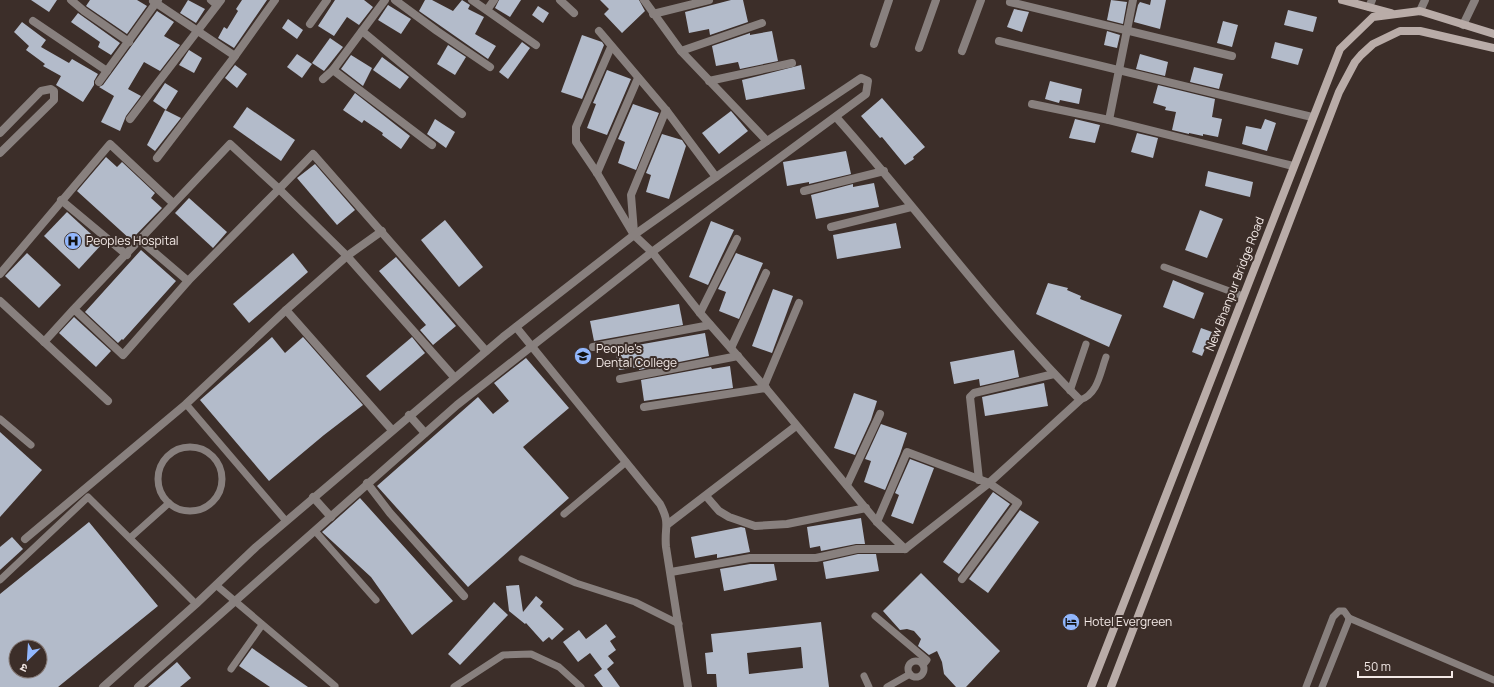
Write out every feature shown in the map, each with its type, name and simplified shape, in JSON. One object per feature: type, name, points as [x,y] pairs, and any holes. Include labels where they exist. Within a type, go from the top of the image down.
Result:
[{"type":"street","points":[[71,0],[84,11],[129,42]]},
{"type":"street","points":[[157,158],[235,56],[275,0]]},
{"type":"street","points":[[310,24],[328,0]]},
{"type":"street","points":[[323,79],[333,70],[385,0]]},
{"type":"street","points":[[395,0],[436,31],[490,67]]},
{"type":"street","points":[[472,0],[536,45]]},
{"type":"street","points":[[487,10],[494,0]]},
{"type":"street","points":[[560,0],[574,13]]},
{"type":"street","points":[[644,0],[681,51],[767,141]]},
{"type":"street","points":[[653,14],[709,0]]},
{"type":"street","points":[[874,44],[889,0]]},
{"type":"street","points":[[919,48],[936,0]]},
{"type":"street","points":[[962,51],[981,0]]},
{"type":"street","points":[[1108,120],[1133,0]]},
{"type":"street","points":[[1342,0],[1370,4],[1395,14]]},
{"type":"street","points":[[1420,11],[1425,0]]},
{"type":"street","points":[[1463,25],[1475,0]]},
{"type":"street","points":[[99,82],[129,42],[155,1],[197,32],[235,56]]},
{"type":"street","points":[[130,119],[197,32],[216,2]]},
{"type":"street","points":[[1010,2],[1127,29],[1232,56]]},
{"type":"street","name":"New Bhanpur Bridge Road","points":[[1091,687],[1312,117],[1340,49],[1373,17],[1420,11],[1494,34]]},
{"type":"street","points":[[33,21],[106,71]]},
{"type":"street","points":[[681,51],[762,23]]},
{"type":"street","points":[[599,31],[666,110],[716,177]]},
{"type":"street","points":[[1111,687],[1339,92],[1355,62],[1373,44],[1400,31],[1420,32],[1494,48]]},
{"type":"street","points":[[362,32],[462,114]]},
{"type":"street","points":[[999,42],[1312,117]]},
{"type":"street","points":[[611,47],[576,127],[576,142],[597,173],[634,235],[652,252],[700,313],[765,387],[877,522],[905,549]]},
{"type":"street","points":[[709,81],[792,63]]},
{"type":"street","points":[[333,70],[432,145]]},
{"type":"street","points":[[597,173],[638,78]]},
{"type":"street","points":[[103,687],[286,521],[454,377],[516,327],[634,235],[767,141],[861,78],[868,81],[866,94],[652,252],[457,404],[367,483],[235,603],[138,687]]},
{"type":"street","points":[[0,133],[41,91],[51,89],[54,91],[54,100],[0,153]]},
{"type":"street","points":[[1032,104],[1108,120],[1294,166]]},
{"type":"street","points":[[634,235],[631,195],[666,110]]},
{"type":"street","points":[[671,572],[750,558],[816,558],[857,549],[905,549],[989,483],[1080,400],[1054,374],[911,207],[884,171],[836,117]]},
{"type":"street","points":[[0,274],[110,144],[173,203]]},
{"type":"street","points":[[44,342],[230,144],[280,189],[347,256],[454,377]]},
{"type":"street","points":[[74,309],[123,355],[188,281],[313,154],[486,351]]},
{"type":"street","points":[[804,191],[884,171]]},
{"type":"street","points":[[62,200],[127,255]]},
{"type":"street","points":[[831,227],[911,207]]},
{"type":"street","points":[[25,539],[186,404],[286,310],[347,256],[382,231]]},
{"type":"street","points":[[700,313],[737,239]]},
{"type":"street","points":[[140,240],[188,281]]},
{"type":"street","points":[[731,348],[766,273]]},
{"type":"street","points":[[0,301],[108,401]]},
{"type":"street","points":[[765,387],[799,303]]},
{"type":"street","points":[[286,310],[392,430]]},
{"type":"street","points":[[593,347],[710,325]]},
{"type":"street","points":[[516,327],[660,504],[668,524],[665,538],[688,687]]},
{"type":"street","points":[[620,379],[738,356]]},
{"type":"street","points":[[979,480],[970,397],[974,393],[1054,374]]},
{"type":"street","points":[[644,407],[765,387]]},
{"type":"street","points":[[847,485],[880,414]]},
{"type":"street","points":[[409,415],[425,433]]},
{"type":"street","points":[[668,524],[796,426]]},
{"type":"street","points":[[877,522],[907,452],[989,483],[1018,503],[962,579]]},
{"type":"street","points":[[367,483],[390,513],[464,596]]},
{"type":"street","points":[[706,496],[719,511],[728,517],[754,526],[787,524],[866,508]]},
{"type":"street","points":[[314,497],[331,517]]},
{"type":"lane","points":[[1164,267],[1243,296]]},
{"type":"lane","points":[[1070,391],[1086,344]]},
{"type":"lane","points":[[1080,400],[1087,398],[1094,390],[1106,357]]},
{"type":"lane","points":[[186,404],[286,521]]},
{"type":"lane","points":[[0,419],[31,445]]},
{"type":"lane","points":[[192,447],[207,451],[215,458],[223,477],[222,487],[218,496],[211,504],[202,509],[191,511],[180,510],[169,503],[163,496],[159,486],[158,475],[168,456],[177,450],[192,447]]},
{"type":"lane","points":[[564,514],[626,462]]},
{"type":"lane","points":[[0,580],[88,497],[196,604]]},
{"type":"lane","points":[[130,538],[169,503]]},
{"type":"lane","points":[[315,531],[376,600]]},
{"type":"lane","points":[[522,559],[576,583],[635,602],[679,624]]},
{"type":"lane","points":[[216,585],[235,603],[335,686]]},
{"type":"lane","points":[[1306,687],[1335,614],[1339,611],[1344,611],[1349,618],[1494,680]]},
{"type":"lane","points":[[875,616],[927,660],[922,665]]},
{"type":"lane","points":[[1322,687],[1349,618]]},
{"type":"lane","points":[[231,669],[262,625]]},
{"type":"lane","points":[[454,687],[503,655],[531,654],[559,667],[581,687]]},
{"type":"lane","points":[[916,661],[922,665],[924,670],[921,675],[914,677],[910,674],[908,667],[911,663],[916,661]]},
{"type":"lane","points":[[887,687],[910,674]]},
{"type":"lane","points":[[864,676],[869,687]]},
{"type":"building","points":[[31,0],[57,0],[49,12]]},
{"type":"building","points":[[90,0],[137,0],[147,6],[127,34],[86,6]]},
{"type":"building","points":[[188,0],[205,9],[196,23],[180,13]]},
{"type":"building","points":[[242,0],[267,0],[234,48],[218,38],[224,27],[227,29],[238,11],[236,9]]},
{"type":"building","points":[[335,0],[364,0],[373,7],[359,25],[347,17],[334,36],[318,26]]},
{"type":"building","points":[[425,0],[432,0],[453,11],[462,0],[470,5],[468,9],[484,17],[475,34],[496,46],[488,59],[419,11]]},
{"type":"building","points":[[499,0],[521,0],[510,17],[495,8]]},
{"type":"building","points":[[600,0],[639,0],[645,11],[622,33],[604,14],[609,9]]},
{"type":"building","points":[[731,0],[743,0],[748,22],[710,35],[709,29],[689,33],[685,12]]},
{"type":"building","points":[[1111,0],[1127,2],[1123,24],[1107,20]]},
{"type":"building","points":[[1151,0],[1166,0],[1160,29],[1134,22],[1140,2],[1150,5]]},
{"type":"building","points":[[388,5],[411,19],[401,34],[378,20]]},
{"type":"building","points":[[538,6],[549,13],[543,23],[532,15]]},
{"type":"building","points":[[1014,9],[1029,12],[1022,32],[1007,27]]},
{"type":"building","points":[[1288,10],[1317,17],[1313,32],[1284,25]]},
{"type":"building","points":[[157,11],[174,22],[164,36],[180,45],[160,71],[144,62],[128,89],[141,96],[126,116],[120,131],[101,122],[114,96],[99,87],[103,85]]},
{"type":"building","points":[[78,13],[120,43],[111,55],[98,47],[100,42],[71,22]]},
{"type":"building","points":[[288,19],[303,30],[297,39],[282,28]]},
{"type":"building","points":[[1223,21],[1238,25],[1232,47],[1217,43]]},
{"type":"building","points":[[22,22],[46,40],[41,47],[69,63],[72,59],[98,74],[94,81],[94,85],[83,102],[56,85],[61,76],[43,66],[45,64],[26,50],[29,46],[14,32]]},
{"type":"building","points":[[772,31],[778,61],[740,69],[738,62],[716,66],[712,46],[750,33],[750,35]]},
{"type":"building","points":[[1107,31],[1120,35],[1117,48],[1104,45]]},
{"type":"building","points":[[582,35],[602,42],[604,45],[582,99],[561,92]]},
{"type":"building","points":[[330,38],[343,47],[324,71],[312,63]]},
{"type":"building","points":[[522,42],[530,48],[508,79],[499,72]]},
{"type":"building","points":[[1275,42],[1303,49],[1298,65],[1271,58]]},
{"type":"building","points":[[448,45],[466,57],[455,75],[437,64]]},
{"type":"building","points":[[189,50],[202,58],[194,73],[179,65]]},
{"type":"building","points":[[297,54],[312,64],[302,78],[287,67]]},
{"type":"building","points":[[1140,54],[1168,62],[1165,76],[1136,69]]},
{"type":"building","points":[[351,55],[372,68],[363,86],[341,69]]},
{"type":"building","points":[[382,57],[409,77],[400,89],[373,70]]},
{"type":"building","points":[[235,65],[247,74],[237,88],[225,78]]},
{"type":"building","points":[[801,65],[805,89],[746,100],[742,80]]},
{"type":"building","points":[[1194,67],[1223,74],[1219,89],[1190,82]]},
{"type":"building","points":[[607,70],[631,79],[607,135],[587,128],[596,104],[593,103]]},
{"type":"building","points":[[1050,81],[1082,89],[1079,104],[1060,100],[1059,103],[1045,99]]},
{"type":"building","points":[[165,83],[178,91],[166,110],[153,101]]},
{"type":"building","points":[[1158,85],[1215,99],[1212,117],[1222,119],[1218,137],[1203,134],[1203,136],[1189,134],[1172,130],[1176,112],[1165,110],[1166,107],[1153,103]]},
{"type":"building","points":[[355,93],[410,136],[401,149],[382,135],[383,133],[364,120],[362,123],[343,110]]},
{"type":"building","points":[[882,98],[925,147],[913,157],[914,159],[905,165],[882,137],[880,138],[861,116]]},
{"type":"building","points":[[633,104],[659,113],[636,170],[618,163],[625,142],[618,139]]},
{"type":"building","points":[[247,107],[295,140],[281,161],[233,127]]},
{"type":"building","points":[[165,110],[181,118],[155,151],[147,145]]},
{"type":"building","points":[[731,111],[748,131],[719,154],[702,133]]},
{"type":"building","points":[[435,119],[455,132],[446,148],[427,134]]},
{"type":"building","points":[[1075,119],[1100,125],[1095,143],[1069,138]]},
{"type":"building","points":[[1265,119],[1276,123],[1267,151],[1242,144],[1246,126],[1261,129]]},
{"type":"building","points":[[1137,133],[1158,138],[1153,158],[1131,152]]},
{"type":"building","points":[[662,134],[682,140],[686,146],[669,199],[646,192],[651,175],[646,173]]},
{"type":"building","points":[[846,151],[851,174],[809,184],[809,182],[787,186],[783,162]]},
{"type":"building","points":[[106,157],[117,167],[122,162],[155,193],[151,198],[162,208],[131,240],[77,191]]},
{"type":"building","points":[[315,164],[355,210],[337,225],[297,178]]},
{"type":"building","points":[[1208,171],[1253,182],[1250,197],[1205,186]]},
{"type":"building","points":[[874,183],[879,207],[816,219],[811,195],[853,184],[853,187]]},
{"type":"building","points":[[189,198],[227,232],[213,248],[175,213]]},
{"type":"building","points":[[1200,210],[1223,219],[1207,258],[1185,250]]},
{"type":"building","points":[[67,212],[102,244],[79,269],[44,236]]},
{"type":"building","points":[[445,220],[483,267],[459,287],[421,240]]},
{"type":"building","points":[[711,221],[734,230],[708,285],[689,277]]},
{"type":"building","points":[[896,223],[901,248],[837,259],[833,235]]},
{"type":"building","points":[[141,250],[176,281],[123,340],[122,339],[118,343],[85,312]]},
{"type":"building","points":[[27,253],[61,285],[39,308],[5,276]]},
{"type":"building","points":[[293,253],[308,272],[249,323],[233,304]]},
{"type":"building","points":[[736,253],[763,263],[739,319],[719,311],[726,292],[718,289]]},
{"type":"building","points":[[396,257],[456,326],[433,345],[420,330],[426,325],[379,271]]},
{"type":"building","points":[[1173,280],[1204,293],[1194,319],[1163,307]]},
{"type":"building","points":[[1048,283],[1068,288],[1067,290],[1081,296],[1080,299],[1122,315],[1109,347],[1036,314]]},
{"type":"building","points":[[773,289],[793,296],[772,353],[752,346]]},
{"type":"building","points":[[679,304],[683,325],[594,341],[590,321]]},
{"type":"building","points":[[74,317],[111,351],[96,367],[59,333]]},
{"type":"building","points":[[1201,328],[1212,332],[1202,356],[1192,352]]},
{"type":"building","points":[[705,333],[709,356],[639,370],[639,367],[619,370],[615,349]]},
{"type":"building","points":[[272,337],[285,353],[303,337],[363,405],[269,481],[200,400]]},
{"type":"building","points":[[412,337],[425,353],[380,391],[366,376]]},
{"type":"building","points":[[1014,350],[1019,377],[980,386],[979,379],[954,384],[950,362]]},
{"type":"building","points":[[526,358],[569,408],[523,447],[569,498],[468,587],[377,486],[478,397],[493,414],[509,401],[494,383]]},
{"type":"building","points":[[730,366],[733,388],[644,401],[641,380],[711,367],[712,369]]},
{"type":"building","points":[[1044,383],[1048,406],[985,416],[982,397]]},
{"type":"building","points":[[854,393],[877,401],[871,420],[855,455],[834,448]]},
{"type":"building","points":[[881,424],[907,433],[885,490],[864,482],[871,461],[865,459]]},
{"type":"building","points":[[0,432],[42,470],[0,517]]},
{"type":"building","points":[[910,459],[934,468],[913,524],[891,516],[899,495],[895,493]]},
{"type":"building","points":[[993,492],[1010,504],[959,574],[943,562]]},
{"type":"building","points":[[360,498],[453,601],[412,635],[371,577],[322,532]]},
{"type":"building","points":[[1020,510],[1039,522],[988,593],[969,579]]},
{"type":"building","points":[[861,518],[865,544],[856,544],[821,551],[820,546],[810,548],[807,527]]},
{"type":"building","points":[[89,522],[158,606],[58,687],[0,687],[0,594]]},
{"type":"building","points":[[741,527],[745,528],[750,552],[717,558],[717,554],[695,558],[691,537]]},
{"type":"building","points":[[12,537],[23,549],[0,570],[0,547]]},
{"type":"building","points":[[858,554],[876,554],[879,571],[826,579],[823,562]]},
{"type":"building","points":[[750,564],[774,564],[777,580],[724,591],[720,569]]},
{"type":"building","points":[[921,573],[1000,651],[966,687],[956,687],[944,674],[942,662],[937,651],[929,655],[918,646],[921,639],[914,631],[907,629],[900,630],[883,611]]},
{"type":"building","points":[[519,585],[523,612],[536,596],[543,602],[540,606],[564,629],[552,640],[549,637],[543,642],[526,623],[525,624],[509,611],[506,586]]},
{"type":"building","points":[[494,602],[508,615],[460,665],[448,654]]},
{"type":"building","points":[[821,622],[829,687],[717,687],[716,674],[707,674],[705,653],[713,652],[711,634]],"holes":[[[801,647],[803,668],[749,674],[747,653]]]},
{"type":"building","points":[[606,624],[616,637],[610,641],[616,650],[608,656],[614,663],[607,669],[620,687],[603,687],[594,675],[602,669],[590,653],[578,662],[563,642],[579,630],[586,639]]},
{"type":"building","points":[[252,648],[308,687],[270,687],[239,666]]},
{"type":"building","points":[[177,662],[191,678],[180,687],[148,687]]},
{"type":"place","name":"Peoples Hospital","points":[[73,241]]},
{"type":"place","name":"People's Dental College","points":[[583,356]]},
{"type":"place","name":"Hotel Evergreen","points":[[1071,622]]}]
